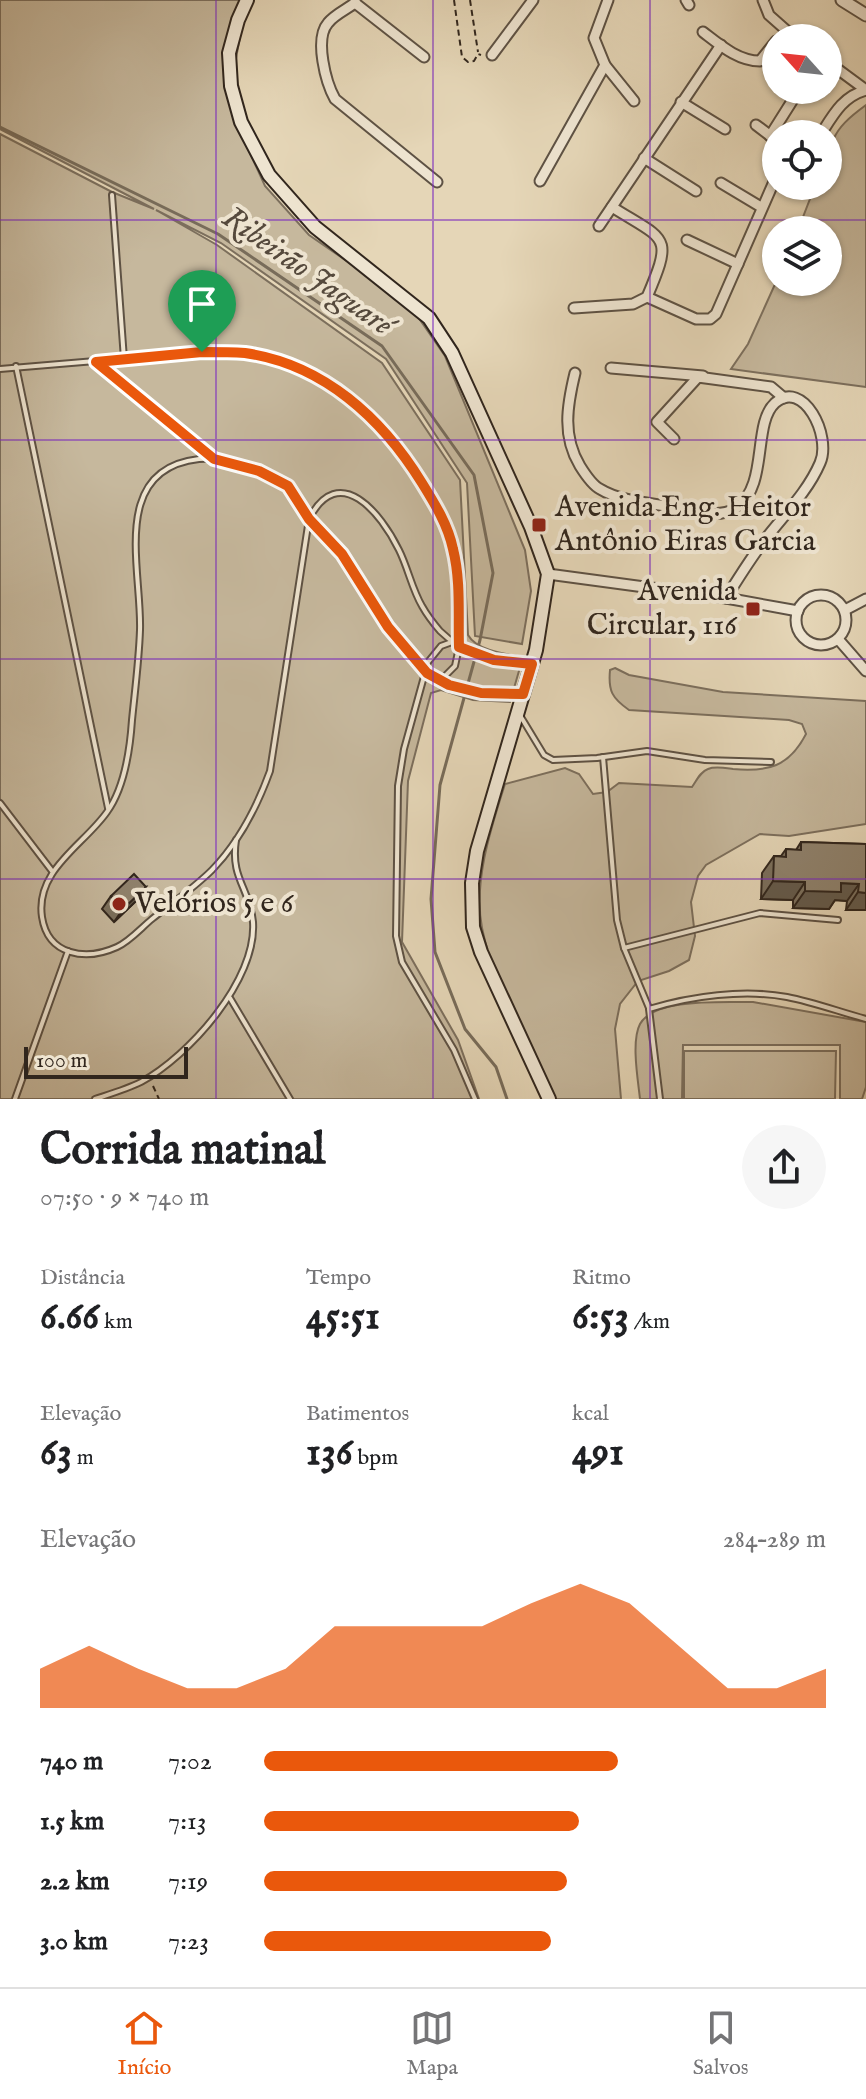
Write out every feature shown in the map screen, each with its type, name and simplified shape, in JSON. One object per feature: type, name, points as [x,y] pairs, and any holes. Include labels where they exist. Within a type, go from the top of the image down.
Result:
[{"type":"main road","points":[[247,0],[229,53],[231,86],[241,122],[269,175],[315,227],[429,318],[452,353],[531,527],[548,574],[532,664],[477,851],[472,883],[473,927],[487,967],[549,1099]]},
{"type":"street","points":[[492,55],[533,0]]},
{"type":"street","points":[[608,0],[594,38],[605,65],[634,101]]},
{"type":"street","points":[[763,0],[773,24]]},
{"type":"street","points":[[842,0],[866,15]]},
{"type":"street","points":[[424,57],[355,2],[327,23],[322,37],[326,84],[335,99],[437,182]]},
{"type":"street","points":[[703,32],[745,58],[760,61],[762,58]]},
{"type":"street","points":[[599,226],[721,45]]},
{"type":"street","points":[[540,181],[605,65]]},
{"type":"street","points":[[842,72],[866,90],[848,97],[842,103]]},
{"type":"street","points":[[681,102],[725,129]]},
{"type":"street","points":[[756,125],[762,130]]},
{"type":"street","points":[[644,158],[696,191]]},
{"type":"street","points":[[721,183],[761,207]]},
{"type":"street","points":[[647,297],[696,319],[710,319],[716,314],[764,200]]},
{"type":"street","points":[[574,308],[633,304],[647,297],[661,264],[664,251],[662,242],[612,207]]},
{"type":"street","points":[[687,240],[738,264]]},
{"type":"street","points":[[611,368],[703,376],[771,387],[784,398],[804,404],[814,414],[824,441],[821,461],[805,489],[764,541],[726,598]]},
{"type":"street","points":[[575,373],[567,410],[567,433],[573,454],[583,472],[598,488],[614,495],[711,514],[735,509],[749,495],[768,414],[774,404],[784,398]]},
{"type":"street","points":[[674,439],[657,422],[698,377],[703,376]]},
{"type":"street","points":[[548,574],[798,611]]},
{"type":"street","points":[[817,595],[833,597],[845,610],[847,625],[838,639],[823,646],[807,641],[797,628],[802,603],[817,595]]},
{"type":"street","points":[[845,610],[866,599]]},
{"type":"street","points":[[838,639],[866,671]]},
{"type":"lane","points":[[112,195],[124,359]]},
{"type":"lane","points":[[0,369],[202,352],[246,353],[294,366],[335,387],[369,413],[411,465],[446,526],[457,573],[459,647],[455,666],[441,680]]},
{"type":"lane","points":[[96,362],[214,459]]},
{"type":"lane","points":[[16,366],[108,810]]},
{"type":"lane","points":[[523,694],[481,693],[449,685],[427,673],[388,627],[342,554],[309,519],[288,486],[259,471],[214,459],[197,459],[174,465],[146,489],[137,511],[134,540],[140,631],[132,726],[124,775],[108,810],[53,872],[43,897],[41,915],[46,933],[57,947],[68,951],[93,955],[120,946],[211,871],[236,839],[261,795],[270,771],[309,519],[322,500],[331,494],[347,493],[365,503],[388,529],[422,606],[438,629],[452,642],[494,660],[532,664]]},
{"type":"lane","points":[[452,642],[433,653],[404,749],[398,786],[397,945],[402,962],[454,1050],[475,1099]]},
{"type":"lane","points":[[517,711],[547,757],[553,760],[647,751],[705,760],[771,762]]},
{"type":"lane","points":[[603,757],[617,920],[624,948],[649,1009],[660,1099]]},
{"type":"lane","points":[[0,803],[53,872]]},
{"type":"lane","points":[[95,1099],[149,1077],[167,1065],[229,997],[246,966],[253,925],[249,903],[233,861],[236,839]]},
{"type":"lane","points":[[624,948],[760,913],[838,920]]},
{"type":"lane","points":[[15,1099],[68,951]]},
{"type":"lane","points":[[649,1009],[673,1002],[744,994],[786,997],[866,1019]]},
{"type":"lane","points":[[229,997],[290,1099]]},
{"type":"path","points":[[454,0],[462,57],[468,62],[474,61],[478,54],[470,0]]},
{"type":"path","points":[[478,54],[492,55]]},
{"type":"path","points":[[149,1077],[159,1099]]},
{"type":"shaded area","points":[[0,0],[247,0],[233,74],[239,129],[265,186],[309,235],[409,304],[445,356],[525,550],[531,591],[522,644],[475,636],[467,483],[386,359],[221,243],[156,210],[217,245],[382,363],[460,480],[468,635],[485,648],[523,657],[510,702],[473,700],[441,690],[431,693],[408,781],[402,942],[458,1040],[479,1099],[0,1099],[0,134],[112,192],[154,209],[0,129]]},
{"type":"shaded area","points":[[866,105],[866,387],[731,369],[748,344],[770,296],[842,296],[842,216],[803,216],[810,200],[842,200],[842,126]]},
{"type":"shaded area","points":[[615,668],[629,675],[723,692],[866,701],[866,824],[789,836],[760,834],[706,865],[698,876],[691,902],[695,936],[689,960],[669,971],[638,981],[620,1004],[615,1029],[621,1099],[552,1099],[503,993],[482,928],[482,874],[505,784],[565,768],[579,774],[593,794],[607,792],[619,783],[692,787],[705,770],[711,768],[745,770],[776,765],[792,754],[806,734],[802,724],[789,720],[629,710],[615,698],[611,689],[610,670]]},
{"type":"shaded area","points":[[753,1002],[866,1022],[866,1087],[862,1099],[840,1099],[840,1045],[683,1045],[682,1099],[640,1099],[636,1040],[640,1024],[648,1015],[675,1005]]},
{"type":"shaded area","points":[[684,1051],[836,1051],[835,1099],[684,1099]]},
{"type":"building","points":[[801,842],[866,844],[866,893],[858,892],[859,884],[841,883],[841,892],[805,891],[805,882],[773,881],[774,856],[786,857],[786,849],[801,850]]},
{"type":"building","points":[[134,874],[146,887],[123,909],[111,896]]},
{"type":"waterway","name":"Ribeirão Jaguaré","points":[[0,127],[218,234],[382,346],[474,475],[493,573],[480,640],[440,785],[431,899],[435,952],[465,1029],[496,1067],[507,1099]]},
{"type":"place","name":"Avenida Eng. Heitor Antônio Eiras Garcia","points":[[539,525]]},
{"type":"place","name":"Avenida Circular, 116","points":[[753,609]]},
{"type":"place","name":"Velórios 5 e 6","points":[[119,904]]},
{"type":"route","points":[[202,352],[246,353],[294,366],[335,387],[369,413],[411,465],[446,526],[457,573],[459,647],[494,660],[532,664],[523,694],[481,693],[449,685],[427,673],[388,627],[342,554],[309,519],[288,486],[259,471],[214,459],[96,362],[202,352]]}]
